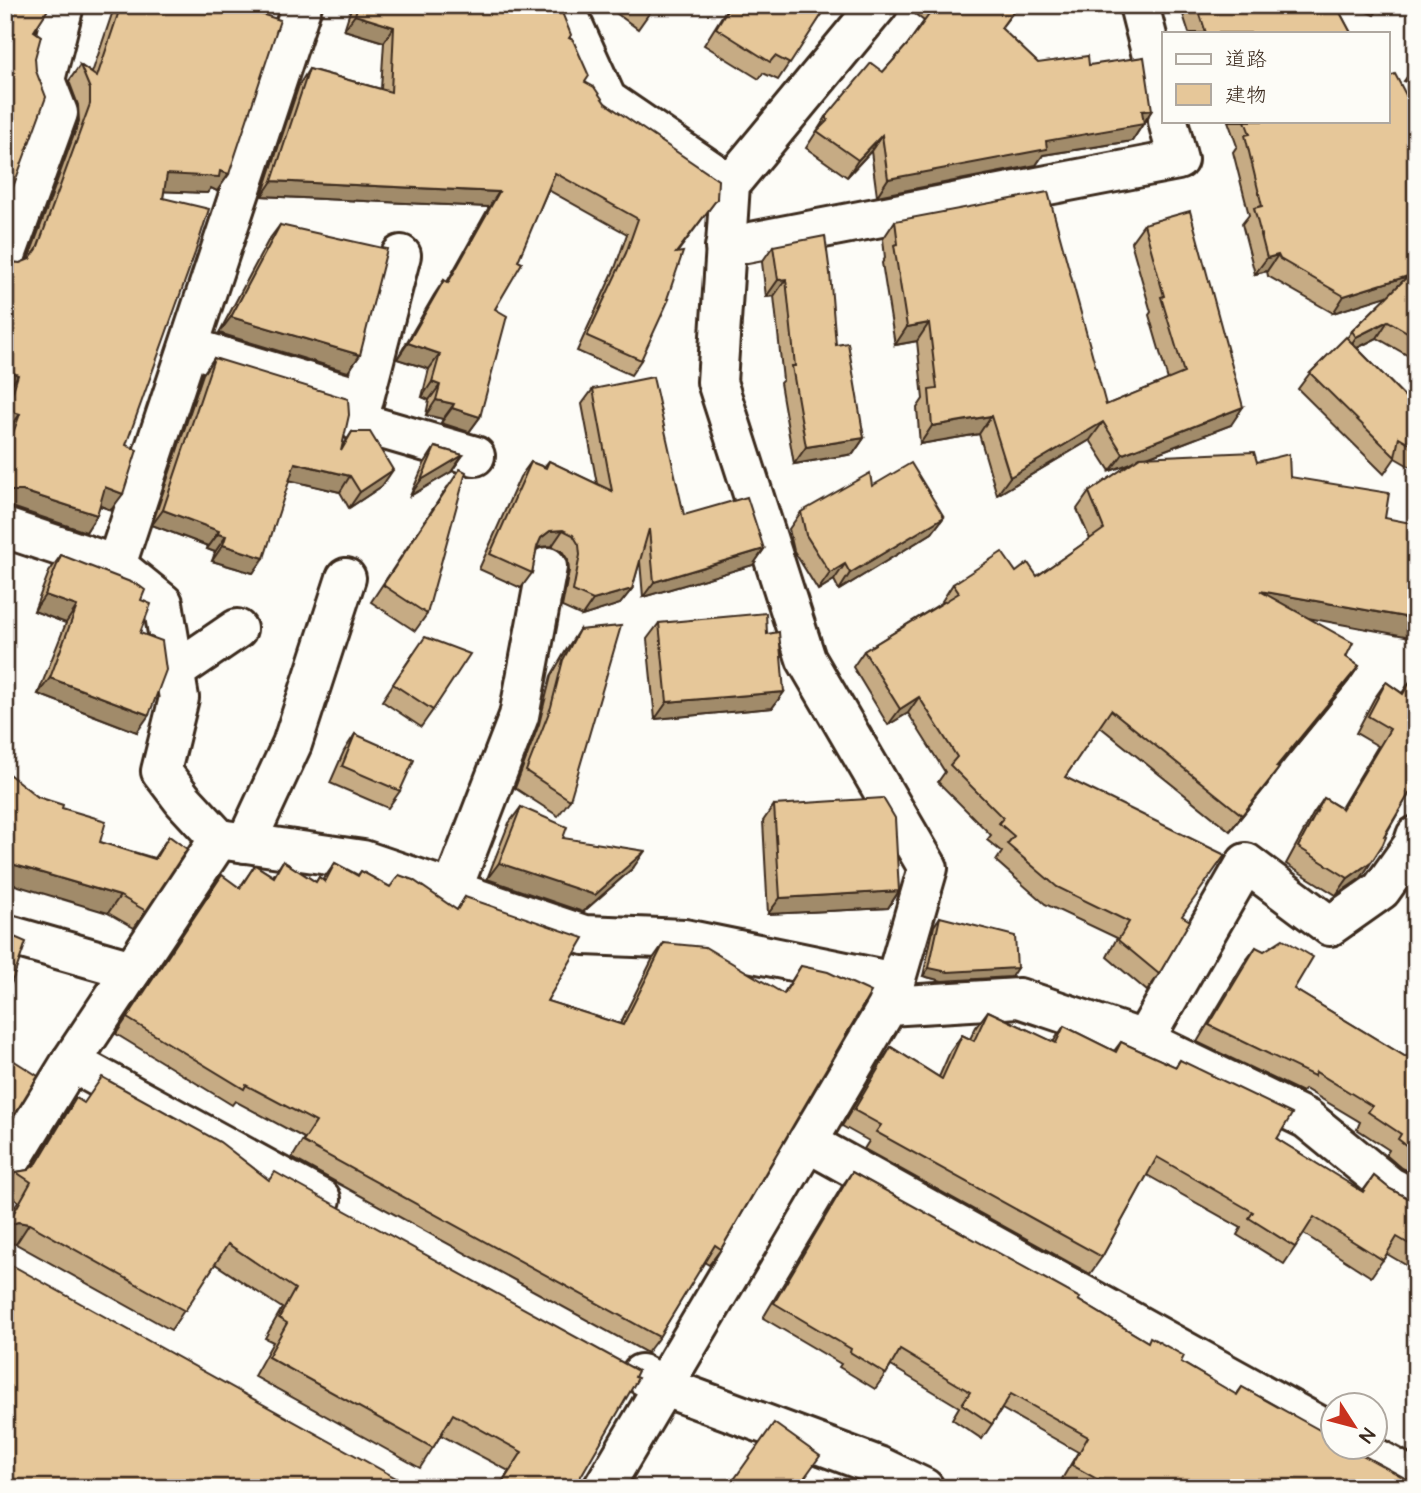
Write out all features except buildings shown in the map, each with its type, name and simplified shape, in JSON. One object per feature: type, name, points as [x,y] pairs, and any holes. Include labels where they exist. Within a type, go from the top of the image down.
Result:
[{"type":"street","points":[[5,257],[58,113],[45,80],[64,5]]},
{"type":"street","points":[[116,565],[302,5]]},
{"type":"street","points":[[564,5],[607,100],[730,184]]},
{"type":"street","points":[[603,1488],[891,994],[928,868],[806,659],[717,382],[730,184],[878,5]]},
{"type":"street","points":[[1139,5],[1162,95]]},
{"type":"street","points":[[725,247],[1178,160],[1168,122]]},
{"type":"street","points":[[401,256],[358,422],[475,456]]},
{"type":"street","points":[[189,347],[363,399]]},
{"type":"street","points":[[5,528],[116,565],[163,603],[179,698],[161,771],[183,800],[233,841],[363,860],[584,935],[685,939],[891,994],[1019,998],[1144,1040],[1307,1119],[1389,1186],[1416,1200]]},
{"type":"street","points":[[452,890],[519,716],[547,567]]},
{"type":"street","points":[[5,1170],[71,1062],[132,970],[233,841],[292,744],[346,578]]},
{"type":"street","points":[[174,671],[237,629]]},
{"type":"street","points":[[1144,1040],[1246,863],[1330,926],[1381,890],[1415,842]]},
{"type":"street","points":[[5,934],[132,970]]},
{"type":"street","points":[[71,1062],[349,1214]]},
{"type":"street","points":[[807,1142],[1320,1426]]},
{"type":"street","points":[[614,1359],[662,1386],[878,1466],[923,1488]]},
{"type":"street","points":[[1384,1462],[1416,1480]]}]
